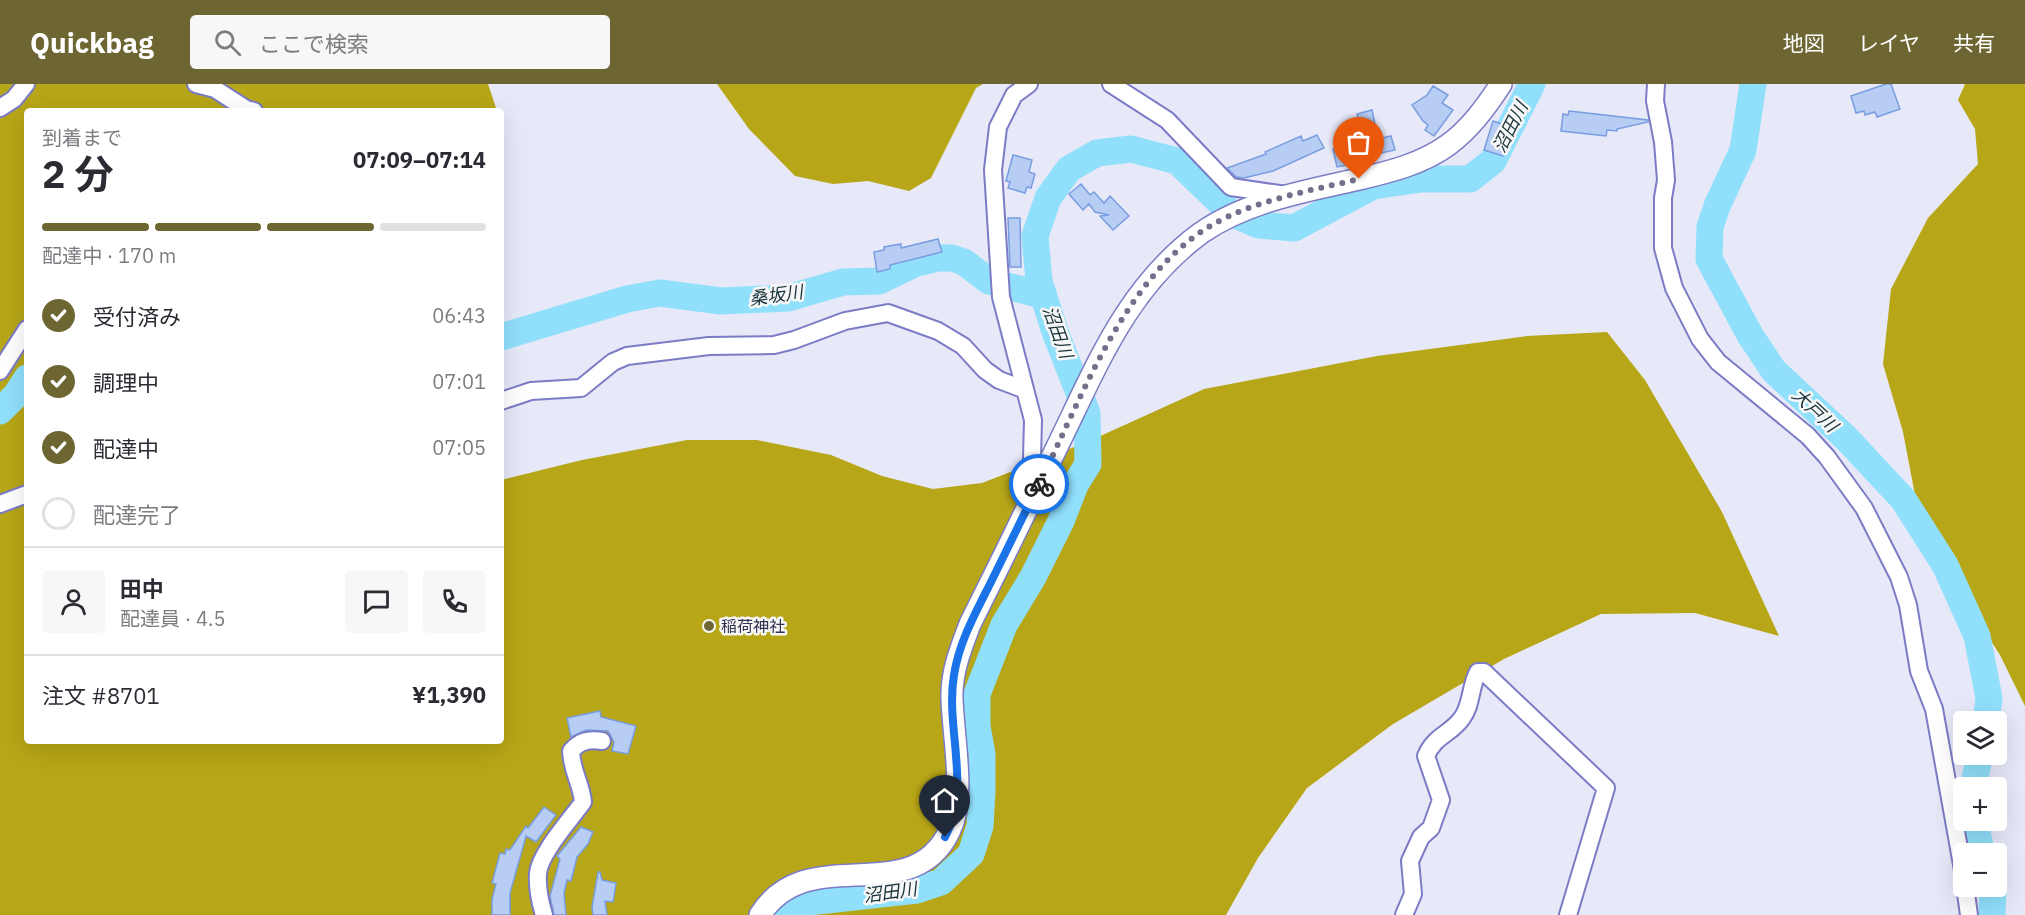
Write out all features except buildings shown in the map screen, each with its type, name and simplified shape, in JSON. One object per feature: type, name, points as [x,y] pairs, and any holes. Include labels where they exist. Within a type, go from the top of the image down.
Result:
[{"type":"main road","points":[[760,915],[773,897],[803,882],[889,874],[904,870],[919,863],[934,851],[945,837],[953,822],[957,804],[952,697],[954,675],[970,624],[1118,326],[1158,269],[1222,220],[1290,195],[1382,174],[1418,162],[1447,146],[1472,123],[1501,84]]},
{"type":"street","points":[[0,108],[14,99],[26,84]]},
{"type":"street","points":[[196,84],[215,89],[244,108]]},
{"type":"street","points":[[1029,84],[1014,95],[998,127],[993,170],[1001,297],[1023,389],[1033,420],[1031,501]]},
{"type":"street","points":[[1111,84],[1167,120],[1231,187],[1290,195]]},
{"type":"street","points":[[1656,84],[1655,100],[1663,142],[1666,180],[1663,198],[1663,248],[1671,280],[1700,339],[1718,362],[1808,436],[1827,457],[1864,508],[1899,577],[1908,605],[1919,671],[1934,709],[1958,843]]},
{"type":"street","points":[[504,400],[531,391],[581,388],[613,362],[627,356],[709,346],[774,345],[844,321],[888,313],[938,331],[963,345],[985,370],[999,380],[1023,389]]},
{"type":"street","points":[[0,371],[24,334]]},
{"type":"street","points":[[0,504],[24,495]]},
{"type":"street","points":[[1404,915],[1413,894],[1410,861],[1422,837],[1431,828],[1441,800],[1426,756],[1431,745],[1441,734],[1455,726],[1464,716],[1472,683],[1478,672],[1484,672],[1606,788],[1568,915]]},
{"type":"street","points":[[544,915],[539,895],[538,872],[565,824],[584,802],[582,789],[572,767],[571,751],[579,742],[591,739],[602,741]]},
{"type":"street","points":[[1967,897],[1969,915]]},
{"type":"shaded area","points":[[0,84],[488,84],[496,108],[24,108],[24,744],[504,744],[504,479],[582,460],[687,440],[757,440],[831,455],[882,476],[933,489],[982,483],[1087,442],[1204,389],[1377,356],[1527,336],[1607,332],[1645,380],[1722,512],[1779,636],[1695,613],[1601,614],[1504,659],[1393,724],[1307,788],[1258,858],[1226,915],[0,915]]},
{"type":"shaded area","points":[[717,84],[983,84],[976,88],[931,178],[909,191],[868,181],[833,184],[795,176],[749,129]]},
{"type":"shaded area","points":[[1965,84],[2025,84],[2025,706],[2000,655],[1950,577],[1919,516],[1903,432],[1883,364],[1891,289],[1928,218],[1978,164],[1975,129],[1958,100]]},
{"type":"waterway","name":"沼田川","points":[[773,915],[800,903],[917,890],[941,882],[971,854],[980,826],[982,791],[982,754],[977,726],[977,694],[1004,625],[1033,577],[1061,521],[1075,485],[1088,464],[1087,413],[1055,332],[1039,281],[1035,236],[1048,198],[1069,169],[1097,153],[1131,149],[1177,161],[1231,213],[1259,225],[1294,228],[1373,186],[1421,179],[1470,179],[1493,161],[1532,84]]},
{"type":"waterway","name":"大戸川","points":[[1753,84],[1743,150],[1717,206],[1710,227],[1709,259],[1750,335],[1774,371],[1846,438],[1903,499],[1945,565],[1977,636],[1989,698],[1987,711]]},
{"type":"waterway","name":"桑坂川","points":[[504,336],[627,299],[660,293],[721,301],[788,298],[843,282],[879,281],[914,264],[938,258],[952,258],[964,262],[989,281],[1044,296]]},
{"type":"waterway","name":"桑坂川","points":[[0,411],[16,395],[24,383]]},
{"type":"waterway","name":"大戸川","points":[[1975,777],[1978,765]]},
{"type":"waterway","name":"大戸川","points":[[1977,831],[1979,843]]},
{"type":"waterway","name":"大戸川","points":[[1992,915],[1993,897]]},
{"type":"way so far","points":[[1039,484],[1118,326],[1158,269],[1203,232],[1222,220],[1260,204],[1290,195],[1359,179]]},
{"type":"place","name":"稲荷神社","points":[[709,626]]},
{"type":"route","points":[[945,837],[953,822],[957,804],[952,697],[959,654],[970,624],[1039,484]]}]
